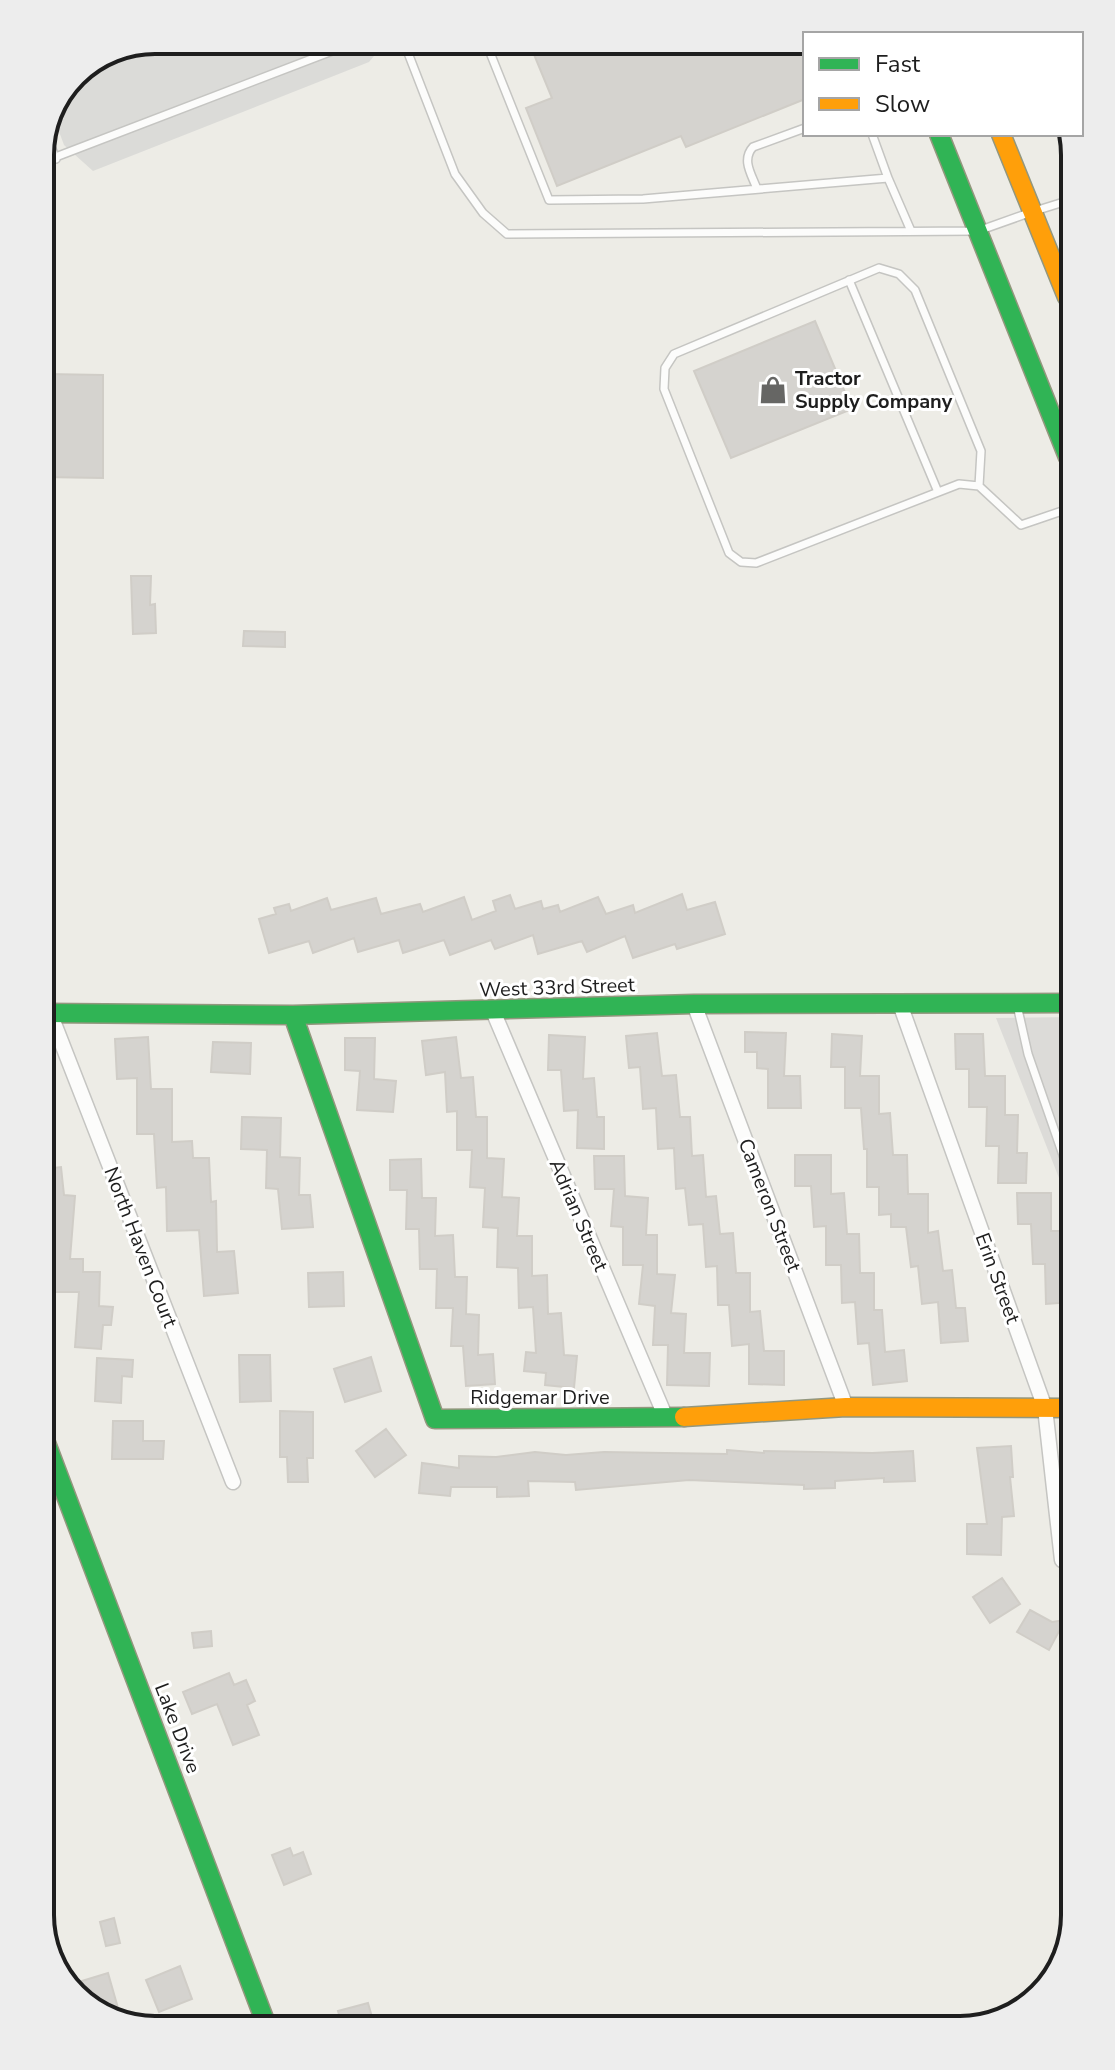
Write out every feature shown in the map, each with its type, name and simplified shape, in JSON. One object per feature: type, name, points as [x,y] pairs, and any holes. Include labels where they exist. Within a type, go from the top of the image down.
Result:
[{"type":"main road","points":[[940,136],[1061,439]]},
{"type":"main road","points":[[1002,136],[1061,282]]},
{"type":"main road","name":"West 33rd Street","points":[[54,1013],[293,1015],[694,1004],[1061,1003]]},
{"type":"main road","name":"Ridgemar Drive","points":[[293,1015],[435,1419],[666,1418],[846,1407],[1061,1408]]},
{"type":"main road","name":"Lake Drive","points":[[54,1464],[263,2016]]},
{"type":"street","name":"Cameron Street","points":[[694,1004],[846,1407]]},
{"type":"street","name":"Erin Street","points":[[900,1004],[1045,1408],[1061,1551]]},
{"type":"street","name":"Adrian Street","points":[[493,1011],[666,1418]]},
{"type":"street","name":"North Haven Court","points":[[54,1031],[233,1482]]},
{"type":"lane","points":[[54,154],[56,159],[325,54]]},
{"type":"lane","points":[[408,54],[455,174],[483,213],[507,234],[978,231],[1061,203]]},
{"type":"lane","points":[[491,54],[549,200],[643,199],[888,178]]},
{"type":"lane","points":[[757,189],[746,159],[748,152],[753,147],[803,129]]},
{"type":"lane","points":[[873,136],[911,231]]},
{"type":"lane","points":[[979,486],[981,451],[915,290],[899,274],[879,268],[849,280],[674,354],[665,368],[664,389],[729,553],[741,562],[756,563],[959,484],[979,486],[1021,525],[1061,511]]},
{"type":"lane","points":[[849,280],[938,492]]},
{"type":"lane","points":[[1017,1004],[1028,1054],[1061,1140]]},
{"type":"shaded area","points":[[135,56],[374,56],[369,62],[93,171],[64,145],[58,128],[71,99],[83,83],[116,62]]},
{"type":"shaded area","points":[[1061,1017],[1061,1183],[996,1018]]},
{"type":"building","points":[[534,54],[803,54],[803,100],[686,147],[681,136],[557,186],[526,108],[552,98]]},
{"type":"building","name":"Tractor Supply Company","points":[[815,321],[852,409],[731,458],[694,371]]},
{"type":"building","points":[[54,374],[103,375],[103,478],[54,477]]},
{"type":"building","points":[[131,576],[151,576],[150,605],[155,604],[156,633],[133,634]]},
{"type":"building","points":[[244,631],[285,632],[285,647],[243,646]]},
{"type":"building","points":[[682,894],[687,910],[715,902],[725,934],[677,949],[675,944],[633,958],[625,936],[587,952],[582,941],[538,954],[533,935],[495,949],[491,940],[450,955],[444,940],[403,953],[399,940],[358,952],[354,938],[313,953],[309,941],[269,953],[259,919],[276,914],[274,908],[289,904],[291,911],[327,898],[331,910],[376,898],[381,914],[420,904],[423,912],[464,897],[472,920],[496,911],[493,901],[510,895],[515,909],[541,901],[543,909],[558,905],[560,912],[598,897],[606,914],[633,905],[635,913]]},
{"type":"building","points":[[745,1032],[786,1033],[784,1076],[800,1076],[801,1108],[768,1108],[768,1069],[757,1068],[757,1052],[745,1052]]},
{"type":"building","points":[[657,1033],[662,1076],[676,1075],[680,1117],[690,1117],[692,1156],[703,1155],[706,1197],[716,1196],[720,1234],[733,1233],[736,1273],[750,1273],[750,1312],[760,1311],[764,1351],[784,1351],[784,1385],[749,1384],[749,1344],[732,1346],[729,1305],[718,1305],[717,1266],[706,1267],[703,1224],[689,1225],[685,1188],[676,1189],[674,1148],[658,1149],[656,1108],[643,1109],[640,1067],[629,1068],[626,1036]]},
{"type":"building","points":[[832,1034],[862,1036],[860,1076],[879,1076],[879,1114],[890,1113],[893,1155],[907,1155],[908,1194],[928,1194],[928,1233],[938,1231],[943,1271],[952,1270],[956,1308],[965,1308],[968,1341],[941,1343],[938,1302],[922,1304],[918,1266],[911,1267],[906,1227],[891,1227],[891,1214],[879,1215],[879,1187],[867,1187],[867,1149],[864,1149],[861,1108],[845,1108],[845,1067],[831,1067]]},
{"type":"building","points":[[955,1034],[983,1034],[985,1076],[1005,1076],[1005,1115],[1018,1115],[1017,1153],[1027,1153],[1026,1183],[998,1183],[999,1146],[986,1146],[987,1107],[969,1107],[969,1069],[956,1069]]},
{"type":"building","points":[[549,1035],[585,1037],[583,1079],[594,1078],[597,1117],[604,1117],[604,1149],[577,1148],[578,1110],[564,1111],[561,1070],[548,1070]]},
{"type":"building","points":[[148,1037],[151,1089],[172,1089],[172,1142],[192,1141],[193,1158],[209,1158],[211,1202],[216,1201],[217,1252],[234,1251],[238,1293],[204,1296],[199,1230],[167,1231],[166,1187],[157,1188],[154,1134],[137,1134],[137,1078],[117,1079],[115,1039]]},
{"type":"building","points":[[456,1037],[461,1078],[473,1077],[476,1117],[487,1117],[487,1158],[504,1159],[502,1197],[519,1198],[517,1236],[532,1236],[532,1276],[547,1275],[548,1314],[561,1313],[564,1355],[577,1356],[574,1388],[545,1385],[546,1373],[524,1371],[526,1352],[536,1353],[533,1307],[519,1308],[518,1268],[497,1267],[498,1228],[483,1227],[485,1188],[470,1187],[472,1150],[457,1150],[457,1111],[447,1112],[445,1072],[426,1075],[422,1041]]},
{"type":"building","points":[[345,1038],[375,1038],[374,1079],[396,1081],[393,1112],[357,1110],[360,1071],[345,1070]]},
{"type":"building","points":[[213,1042],[251,1043],[250,1074],[211,1072]]},
{"type":"building","points":[[242,1117],[281,1118],[280,1157],[300,1158],[299,1195],[310,1195],[313,1227],[282,1229],[278,1189],[266,1188],[267,1150],[241,1149]]},
{"type":"building","points":[[795,1155],[831,1155],[831,1194],[844,1193],[847,1234],[859,1234],[860,1273],[874,1273],[874,1310],[882,1310],[885,1352],[904,1350],[907,1381],[873,1385],[869,1343],[858,1344],[855,1302],[842,1303],[841,1265],[826,1265],[826,1226],[814,1227],[811,1186],[795,1186]]},
{"type":"building","points":[[594,1156],[624,1156],[625,1196],[648,1198],[646,1235],[657,1235],[657,1274],[675,1275],[671,1313],[686,1314],[684,1353],[710,1353],[709,1386],[667,1385],[668,1345],[653,1345],[655,1306],[639,1304],[643,1265],[623,1265],[623,1227],[611,1226],[614,1189],[595,1189]]},
{"type":"building","points":[[421,1159],[422,1198],[436,1198],[435,1236],[453,1235],[455,1277],[467,1277],[466,1314],[479,1315],[478,1355],[493,1354],[495,1384],[466,1386],[463,1346],[451,1346],[453,1308],[436,1308],[437,1269],[420,1269],[419,1229],[406,1229],[407,1190],[390,1190],[390,1160]]},
{"type":"building","points":[[61,1167],[64,1195],[75,1196],[70,1259],[83,1259],[83,1272],[100,1272],[99,1306],[113,1307],[111,1325],[103,1325],[101,1349],[75,1347],[79,1292],[54,1292],[54,1168]]},
{"type":"building","points":[[1017,1193],[1051,1193],[1051,1231],[1061,1231],[1061,1303],[1046,1304],[1045,1264],[1033,1264],[1031,1224],[1018,1224]]},
{"type":"building","points":[[343,1272],[344,1306],[309,1307],[308,1273]]},
{"type":"building","points":[[239,1355],[270,1355],[271,1401],[240,1402]]},
{"type":"building","points":[[371,1357],[381,1391],[345,1402],[334,1369]]},
{"type":"building","points":[[97,1358],[133,1360],[132,1377],[122,1376],[121,1403],[95,1401]]},
{"type":"building","points":[[280,1411],[313,1412],[313,1458],[307,1458],[308,1482],[288,1482],[287,1457],[280,1457]]},
{"type":"building","points":[[113,1421],[143,1421],[143,1441],[164,1441],[163,1459],[112,1459]]},
{"type":"building","points":[[386,1429],[406,1455],[375,1477],[356,1451]]},
{"type":"building","points":[[1011,1446],[1014,1516],[1002,1517],[1001,1555],[967,1554],[967,1524],[987,1524],[977,1448]]},
{"type":"building","points":[[727,1450],[764,1453],[913,1451],[915,1481],[884,1482],[884,1478],[835,1481],[835,1488],[804,1489],[804,1485],[689,1480],[576,1490],[575,1482],[528,1481],[529,1496],[497,1497],[497,1487],[451,1487],[450,1496],[419,1493],[422,1463],[459,1468],[459,1456],[496,1457],[535,1452],[566,1455],[604,1452],[727,1454]]},
{"type":"building","points":[[1002,1578],[1020,1604],[990,1623],[973,1597]]},
{"type":"building","points":[[1030,1610],[1052,1622],[1061,1621],[1061,1628],[1049,1650],[1017,1632]]},
{"type":"building","points":[[211,1631],[212,1646],[194,1648],[192,1633]]},
{"type":"building","points":[[229,1673],[234,1685],[246,1680],[255,1701],[247,1705],[259,1735],[233,1745],[217,1704],[192,1714],[183,1692]]},
{"type":"building","points":[[290,1848],[293,1856],[303,1852],[311,1874],[284,1885],[272,1855]]},
{"type":"building","points":[[114,1918],[120,1943],[106,1946],[100,1922]]},
{"type":"building","points":[[180,1966],[192,1999],[159,2012],[146,1980]]},
{"type":"building","points":[[108,1973],[118,2008],[93,1995],[84,1988],[82,1981]]},
{"type":"building","points":[[368,2003],[372,2016],[339,2016],[338,2011]]},
{"type":"traffic: fast","points":[[940,136],[1061,439]]},
{"type":"traffic: fast","points":[[54,1013],[293,1015],[694,1004],[1061,1003]]},
{"type":"traffic: fast","points":[[293,1015],[435,1419],[684,1417]]},
{"type":"traffic: fast","points":[[54,1464],[263,2016]]},
{"type":"traffic: slow","points":[[1002,136],[1061,282]]},
{"type":"traffic: slow","points":[[684,1417],[846,1407],[1061,1408]]},
{"type":"place","name":"Tractor Supply Company","points":[[773,390]]}]
